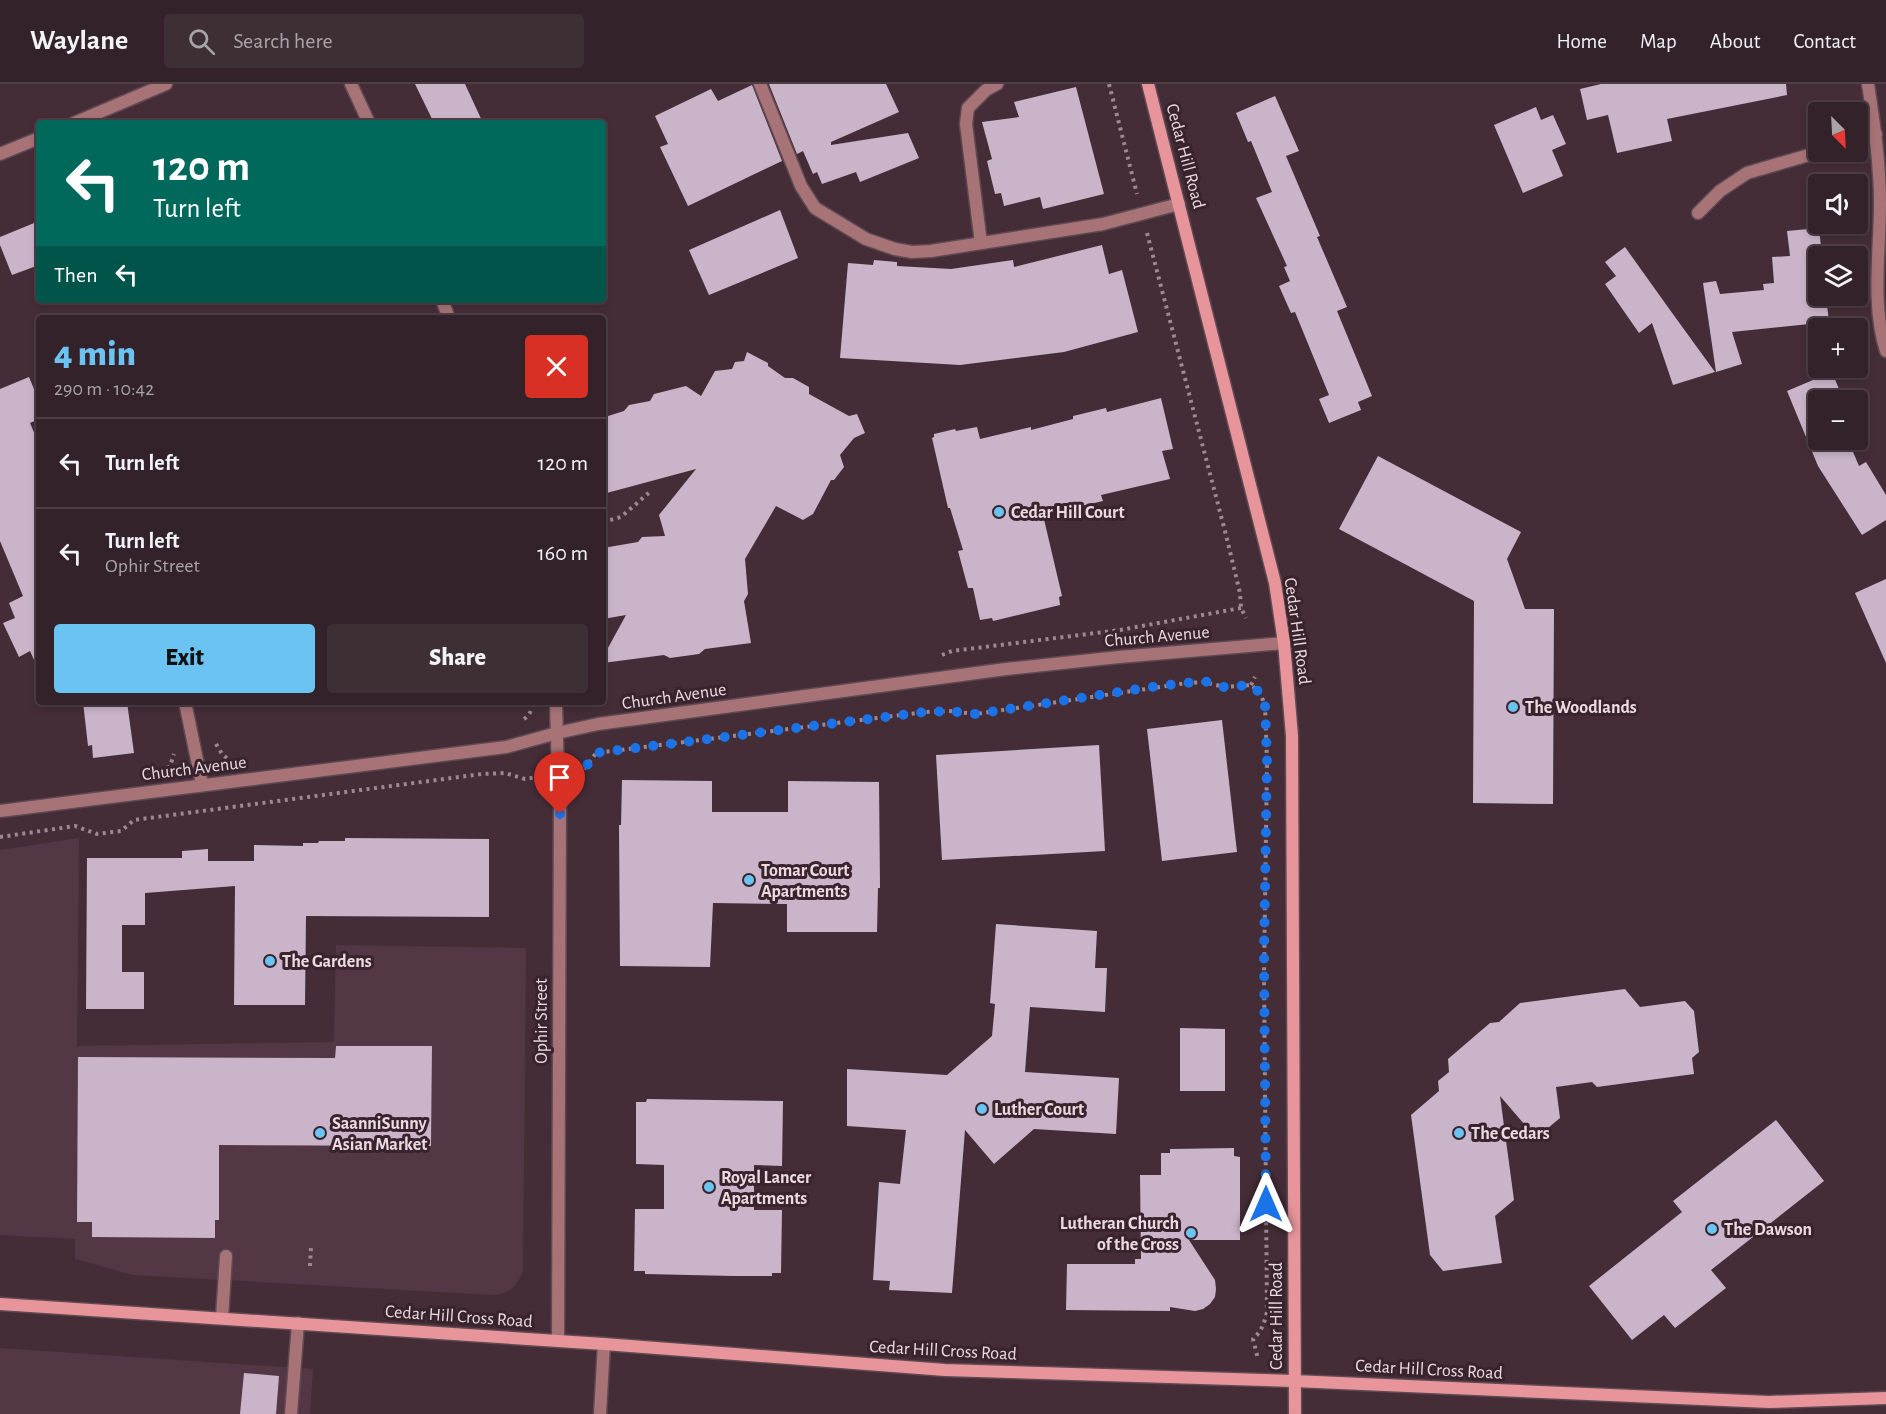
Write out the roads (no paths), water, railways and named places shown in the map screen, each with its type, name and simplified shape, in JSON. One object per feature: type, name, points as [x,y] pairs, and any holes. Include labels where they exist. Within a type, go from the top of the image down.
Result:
[{"type":"main road","name":"Cedar Hill Road","points":[[1148,84],[1275,583],[1284,643],[1293,759],[1295,1414]]},
{"type":"main road","name":"Cedar Hill Cross Road","points":[[0,1304],[604,1344],[945,1370],[1294,1381],[1769,1402],[1886,1398]]},
{"type":"street","points":[[81,120],[166,84]]},
{"type":"street","points":[[351,84],[368,120]]},
{"type":"street","points":[[760,84],[801,186],[814,208],[866,239],[895,249],[912,252],[931,251],[1103,224],[1179,204]]},
{"type":"street","points":[[981,243],[966,124],[968,108],[986,90],[997,84]]},
{"type":"street","points":[[1868,84],[1876,134],[1880,201],[1878,300],[1881,334],[1886,351]]},
{"type":"street","points":[[1868,137],[1876,134]]},
{"type":"street","points":[[0,154],[36,139]]},
{"type":"street","points":[[1698,213],[1720,191],[1747,173],[1808,155]]},
{"type":"street","name":"Church Avenue","points":[[0,812],[202,784],[506,747],[557,732],[609,723],[1005,669],[1284,643]]},
{"type":"street","points":[[186,705],[202,784]]},
{"type":"street","name":"Ophir Street","points":[[556,705],[560,792],[558,1341]]},
{"type":"street","points":[[222,1318],[226,1256]]},
{"type":"street","points":[[291,1414],[298,1323]]},
{"type":"street","points":[[600,1414],[604,1344]]},
{"type":"place","name":"Cedar Hill Court","points":[[999,512]]},
{"type":"place","name":"The Woodlands","points":[[1513,707]]},
{"type":"place","name":"Tomar Court Apartments","points":[[749,880]]},
{"type":"place","name":"The Gardens","points":[[270,961]]},
{"type":"place","name":"Luther Court","points":[[982,1109]]},
{"type":"place","name":"SaanniSunny Asian Market","points":[[320,1133]]},
{"type":"place","name":"The Cedars","points":[[1459,1133]]},
{"type":"place","name":"Royal Lancer Apartments","points":[[709,1187]]},
{"type":"place","name":"The Dawson","points":[[1712,1229]]},
{"type":"place","name":"Lutheran Church of the Cross","points":[[1191,1233]]}]
